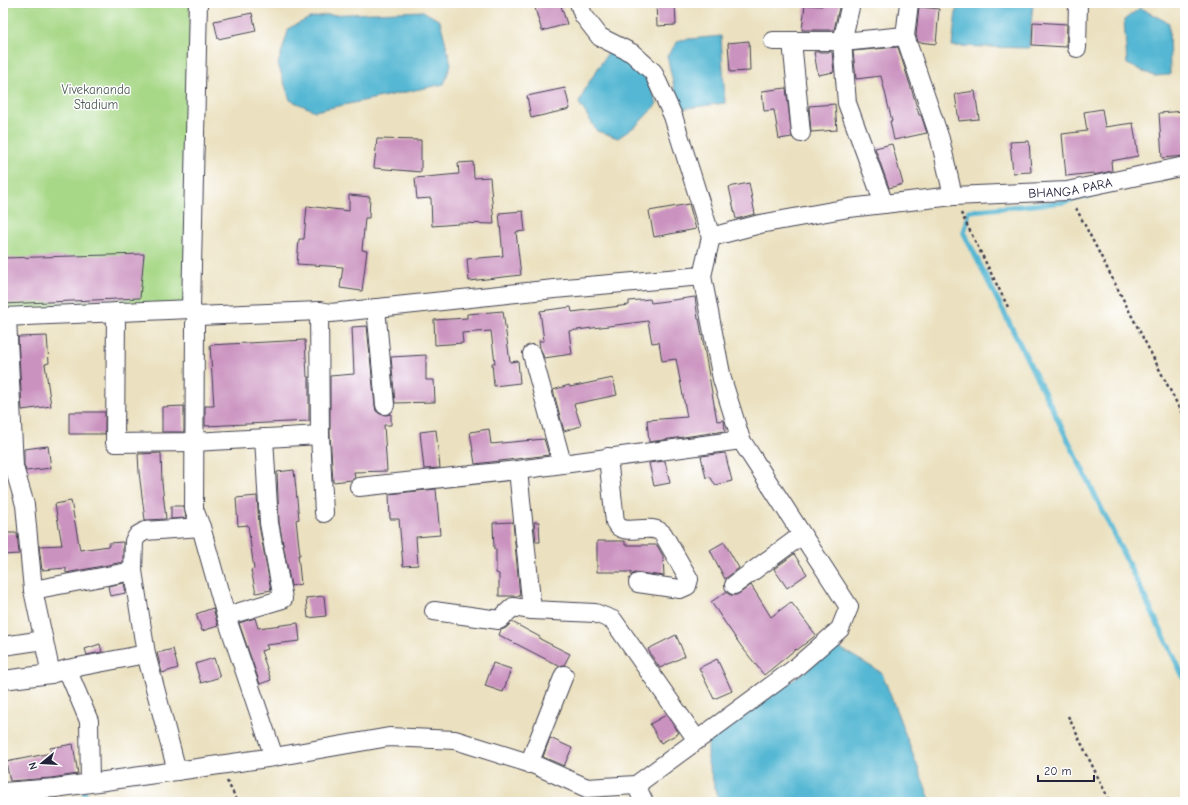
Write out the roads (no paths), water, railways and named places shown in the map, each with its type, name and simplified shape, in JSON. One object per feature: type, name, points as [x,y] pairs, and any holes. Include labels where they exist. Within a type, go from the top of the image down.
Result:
[{"type":"street","points":[[198,3],[194,313],[194,509],[201,527],[226,616],[274,757]]},
{"type":"street","points":[[3,792],[56,788],[177,771],[274,757],[389,737],[455,740],[529,764],[587,788],[636,785],[794,669],[840,629],[849,607],[741,440],[722,379],[702,276],[711,237],[673,116],[653,72],[632,53],[600,37],[583,15],[579,3]]},
{"type":"street","points":[[851,3],[842,42],[847,103],[884,204]]},
{"type":"street","points":[[909,3],[905,36],[940,139],[956,204]]},
{"type":"street","points":[[1078,3],[1078,48]]},
{"type":"street","points":[[774,41],[842,42],[905,36]]},
{"type":"street","points":[[792,41],[801,133]]},
{"type":"street","name":"BHANGA PARA","points":[[711,237],[760,224],[849,208],[884,204],[956,204],[1067,191],[1185,166]]},
{"type":"street","points":[[90,783],[89,721],[60,672],[44,640],[33,590],[26,505],[14,467],[5,317],[116,312],[194,313],[319,311],[331,313],[554,289],[702,276]]},
{"type":"street","points":[[376,308],[385,405]]},
{"type":"street","points":[[319,311],[320,435],[324,513]]},
{"type":"street","points":[[116,312],[115,443],[194,442],[320,435]]},
{"type":"street","points":[[532,354],[562,464]]},
{"type":"street","points":[[226,616],[283,599],[269,523],[264,438]]},
{"type":"street","points":[[359,487],[518,470],[741,440]]},
{"type":"street","points":[[608,457],[615,522],[619,527],[624,529],[654,528],[660,530],[690,579],[687,586],[680,589],[638,583]]},
{"type":"street","points":[[518,470],[532,610]]},
{"type":"street","points":[[177,771],[146,654],[134,571],[134,541],[138,535],[145,532],[201,527]]},
{"type":"street","points":[[734,585],[802,535]]},
{"type":"street","points":[[33,590],[134,571]]},
{"type":"street","points":[[434,611],[499,620],[513,607],[532,610],[595,613],[613,620],[697,740]]},
{"type":"street","points":[[3,646],[44,640]]},
{"type":"street","points":[[3,680],[60,672],[146,654]]},
{"type":"street","points":[[529,764],[564,675]]},
{"type":"street","points":[[636,785],[644,802]]},
{"type":"water","points":[[957,3],[1033,3],[1029,48],[952,46]]},
{"type":"water","points":[[1140,8],[1169,23],[1170,75],[1154,76],[1127,64],[1124,20]]},
{"type":"water","points":[[423,11],[440,21],[451,64],[444,84],[315,111],[290,100],[278,64],[289,28],[310,18],[324,15]]},
{"type":"water","points":[[721,36],[725,103],[679,109],[667,56],[679,40]]},
{"type":"water","points":[[609,51],[629,62],[645,74],[657,104],[637,125],[618,138],[597,131],[579,103],[586,87]]},
{"type":"water","points":[[838,647],[882,673],[931,802],[719,802],[708,763],[708,743]]},
{"type":"waterway","points":[[1095,194],[1063,202],[969,211],[964,233],[1067,438],[1185,680]]},
{"type":"waterway","points":[[84,791],[88,802]]},
{"type":"park label","name":"Vivekananda Stadium","points":[[96,96]]}]
